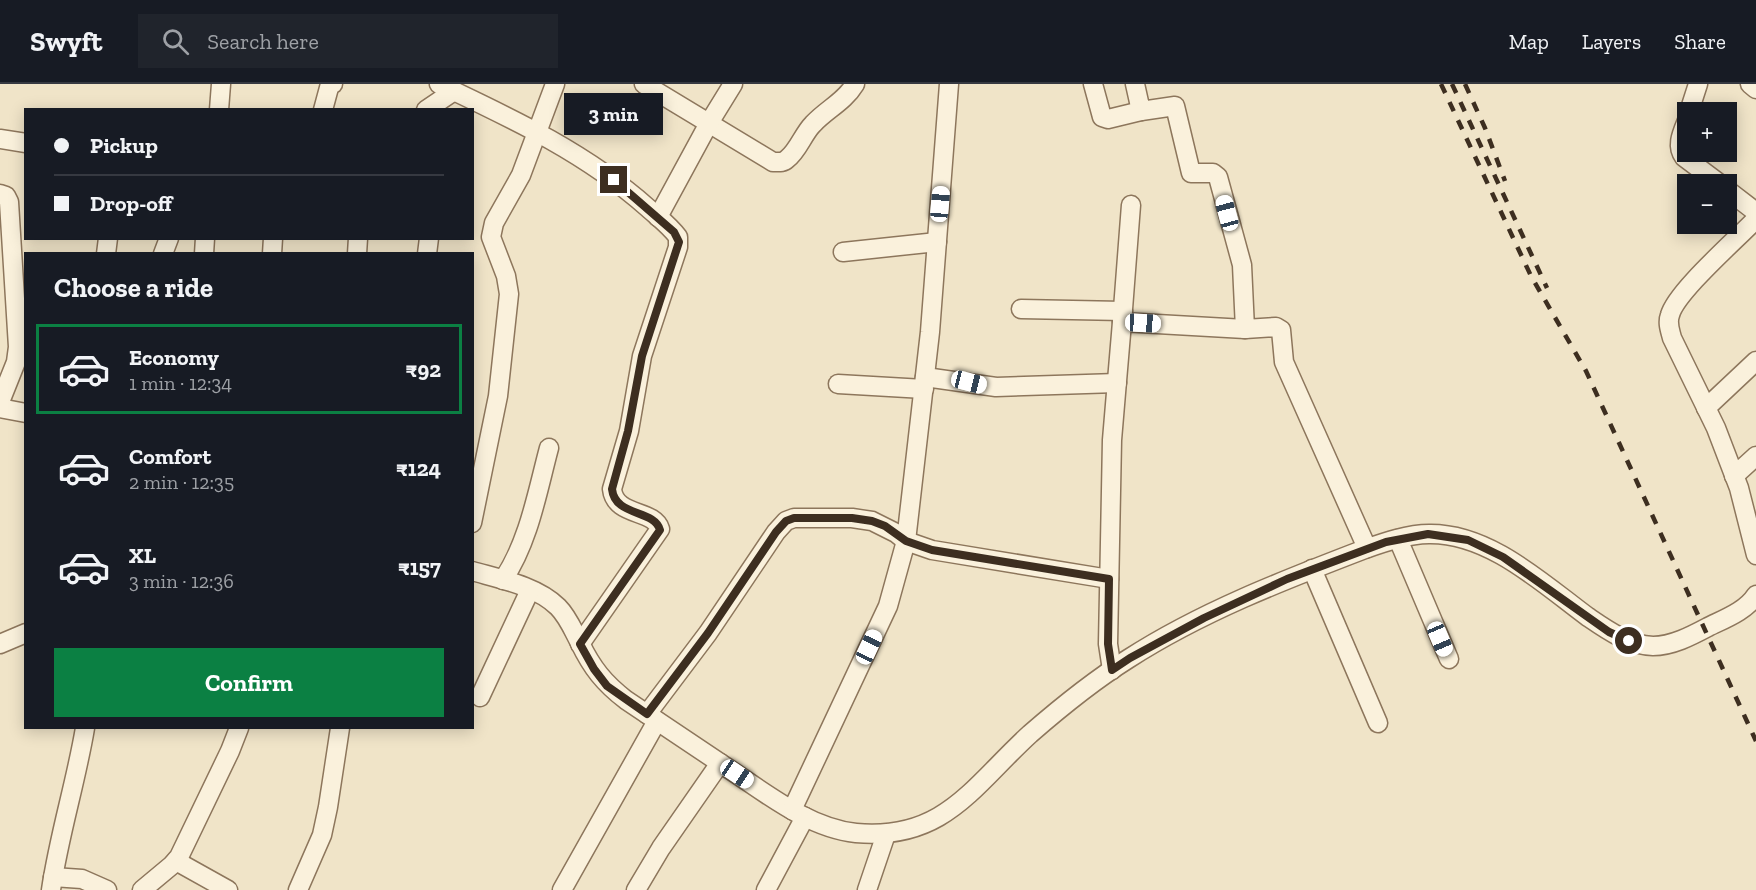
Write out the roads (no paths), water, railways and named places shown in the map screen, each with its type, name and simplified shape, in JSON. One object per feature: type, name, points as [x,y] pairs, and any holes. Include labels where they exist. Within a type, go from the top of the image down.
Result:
[{"type":"street","points":[[219,108],[221,84]]},
{"type":"street","points":[[324,108],[331,84]]},
{"type":"street","points":[[474,513],[498,396],[509,294],[506,276],[491,237],[492,230],[521,175],[555,84]]},
{"type":"street","points":[[644,84],[773,162],[780,162],[789,157],[810,127],[835,107],[855,84]]},
{"type":"street","points":[[658,217],[733,84]]},
{"type":"street","points":[[773,888],[799,813],[888,606],[906,541],[925,383],[949,84]]},
{"type":"street","points":[[1093,84],[1102,117],[1108,119],[1175,106],[1191,172],[1193,174],[1213,174],[1218,177],[1242,265],[1245,328]]},
{"type":"street","points":[[1135,84],[1141,111]]},
{"type":"street","points":[[1692,102],[1698,84]]},
{"type":"street","points":[[1750,84],[1756,89]]},
{"type":"street","points":[[428,108],[446,88],[538,131],[587,161],[627,190],[678,237],[678,247],[642,356],[628,431],[612,489],[613,496],[619,505],[656,523],[660,530],[580,644]]},
{"type":"street","points":[[0,139],[24,143]]},
{"type":"street","points":[[1693,162],[1708,174]]},
{"type":"street","points":[[0,194],[6,196],[9,202],[20,302],[16,362],[0,402]]},
{"type":"street","points":[[1737,197],[1756,212]]},
{"type":"street","points":[[1112,670],[1108,644],[1112,450],[1131,205]]},
{"type":"street","points":[[1756,219],[1678,298],[1669,318],[1672,338],[1716,428],[1734,476],[1756,555]]},
{"type":"street","points":[[843,252],[937,242]]},
{"type":"street","points":[[1021,309],[1245,328],[1276,327],[1281,330],[1284,362],[1367,548]]},
{"type":"street","points":[[1706,408],[1756,361]]},
{"type":"street","points":[[838,384],[925,383],[996,387],[1117,383]]},
{"type":"street","points":[[0,408],[24,413]]},
{"type":"street","points":[[503,580],[524,539],[549,448]]},
{"type":"street","points":[[1734,476],[1756,456]]},
{"type":"street","points":[[562,890],[652,718],[776,532],[786,521],[803,517],[852,518],[872,521],[885,526],[906,541],[932,550],[1109,579]]},
{"type":"street","points":[[474,572],[530,590],[558,606],[570,622],[594,669],[607,686],[720,763],[799,813],[828,827],[854,833],[886,834],[914,829],[938,819],[959,804],[1028,736],[1078,693],[1130,658],[1204,618],[1312,569],[1398,539],[1428,534],[1468,540],[1511,562],[1609,632],[1629,641],[1652,646],[1675,643],[1704,629],[1746,607],[1756,595]]},
{"type":"street","points":[[1398,539],[1449,659]]},
{"type":"street","points":[[1312,569],[1378,723]]},
{"type":"street","points":[[480,697],[530,590]]},
{"type":"street","points":[[0,644],[24,634]]},
{"type":"street","points":[[85,729],[52,883],[82,879],[107,890]]},
{"type":"street","points":[[142,890],[176,861],[187,843],[239,729]]},
{"type":"street","points":[[298,890],[322,836],[340,729]]},
{"type":"street","points":[[636,890],[661,848],[720,763]]},
{"type":"street","points":[[867,890],[886,834]]},
{"type":"street","points":[[176,861],[228,890]]},
{"type":"railway","points":[[1441,84],[1531,276],[1586,371],[1756,741]]},
{"type":"railway","points":[[1452,84],[1547,288]]},
{"type":"railway","points":[[1465,84],[1505,181]]}]
